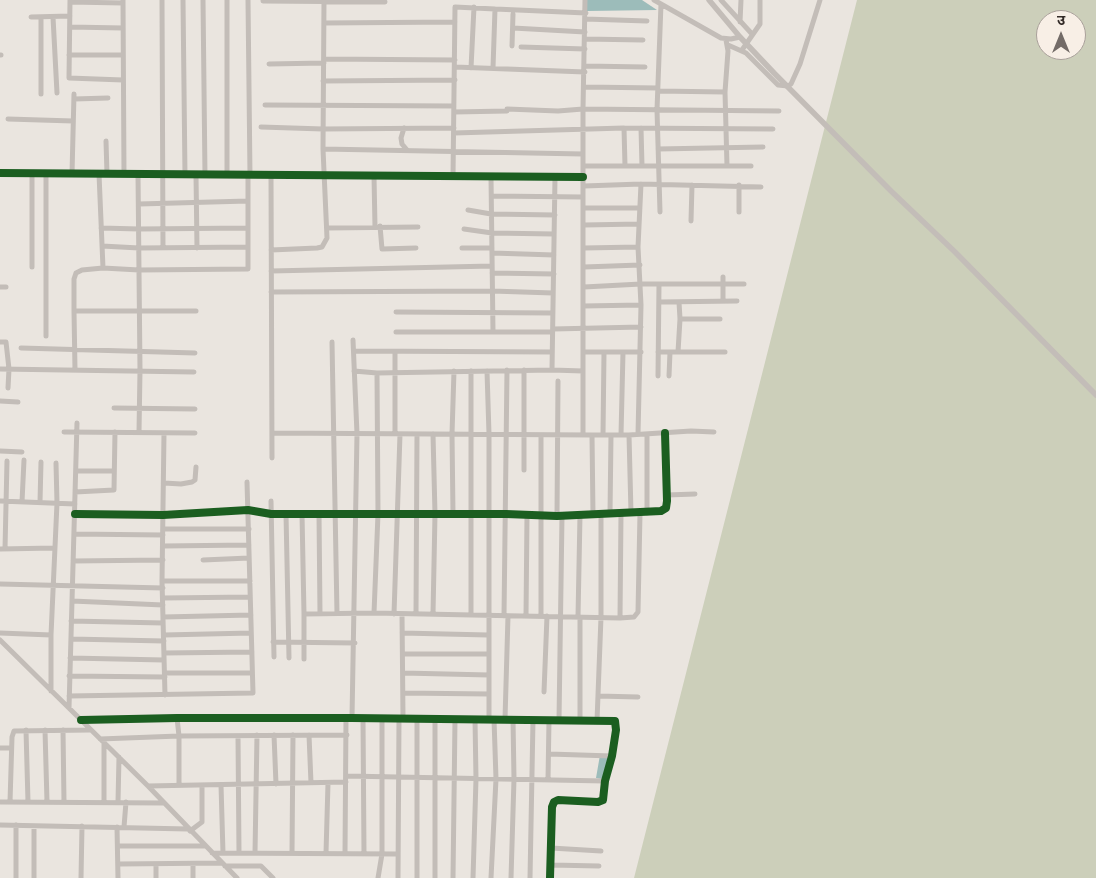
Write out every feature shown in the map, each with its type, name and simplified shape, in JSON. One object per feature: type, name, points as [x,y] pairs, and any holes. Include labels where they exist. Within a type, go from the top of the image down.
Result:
[{"type":"street","points":[[162,0],[161,174],[163,248]]},
{"type":"street","points":[[182,0],[185,175]]},
{"type":"street","points":[[203,0],[205,175]]},
{"type":"street","points":[[227,0],[227,175]]},
{"type":"street","points":[[74,370],[74,279],[76,273],[82,270],[103,268],[139,270],[248,269],[248,0]]},
{"type":"street","points":[[583,435],[585,0]]},
{"type":"street","points":[[709,0],[740,37],[891,191],[955,252],[1096,394]]},
{"type":"street","points":[[721,0],[752,34]]},
{"type":"street","points":[[740,22],[741,0]]},
{"type":"street","points":[[742,50],[760,24],[760,0]]},
{"type":"street","points":[[788,86],[791,84],[800,64],[820,0]]},
{"type":"street","points":[[123,80],[69,78],[70,1],[123,1],[124,174]]},
{"type":"street","points":[[263,1],[385,2]]},
{"type":"street","points":[[271,250],[322,246],[327,238],[323,149],[324,1]]},
{"type":"street","points":[[657,2],[742,50],[778,85],[788,86]]},
{"type":"street","points":[[657,2],[657,110],[660,212]]},
{"type":"street","points":[[453,176],[456,7],[647,21]]},
{"type":"street","points":[[472,68],[474,8]]},
{"type":"street","points":[[493,68],[495,9]]},
{"type":"street","points":[[512,46],[513,14]]},
{"type":"street","points":[[30,17],[70,16]]},
{"type":"street","points":[[41,17],[41,94]]},
{"type":"street","points":[[54,17],[57,93]]},
{"type":"street","points":[[324,23],[456,22]]},
{"type":"street","points":[[70,27],[123,28]]},
{"type":"street","points":[[513,28],[585,32]]},
{"type":"street","points":[[727,42],[740,37]]},
{"type":"street","points":[[585,39],[643,40]]},
{"type":"street","points":[[727,42],[725,92],[727,166]]},
{"type":"street","points":[[521,46],[585,49]]},
{"type":"street","points":[[69,55],[123,54]]},
{"type":"street","points":[[269,64],[324,61],[455,60]]},
{"type":"street","points":[[585,66],[645,67]]},
{"type":"street","points":[[455,67],[585,72]]},
{"type":"street","points":[[323,81],[455,80]]},
{"type":"street","points":[[585,87],[725,92]]},
{"type":"street","points":[[72,174],[74,97],[108,98]]},
{"type":"street","points":[[265,105],[558,111],[583,109],[779,111]]},
{"type":"street","points":[[8,119],[74,120]]},
{"type":"street","points":[[261,127],[454,130],[773,129]]},
{"type":"street","points":[[404,128],[402,144],[407,150]]},
{"type":"street","points":[[624,128],[625,166]]},
{"type":"street","points":[[642,128],[642,166]]},
{"type":"street","points":[[106,140],[107,174]]},
{"type":"street","points":[[658,149],[764,147]]},
{"type":"street","points":[[323,149],[583,154]]},
{"type":"street","points":[[583,166],[751,166]]},
{"type":"street","points":[[0,173],[583,177]]},
{"type":"street","points":[[32,174],[32,267]]},
{"type":"street","points":[[46,174],[46,336]]},
{"type":"street","points":[[99,174],[103,268]]},
{"type":"street","points":[[138,174],[139,432]]},
{"type":"street","points":[[196,175],[197,248]]},
{"type":"street","points":[[271,175],[272,458]]},
{"type":"street","points":[[374,176],[378,227],[382,249],[416,248]]},
{"type":"street","points":[[491,177],[493,332]]},
{"type":"street","points":[[552,370],[555,177]]},
{"type":"street","points":[[638,434],[641,284],[638,247],[641,184]]},
{"type":"street","points":[[584,186],[641,184],[761,187]]},
{"type":"street","points":[[739,185],[739,212]]},
{"type":"street","points":[[691,221],[692,186]]},
{"type":"street","points":[[492,196],[584,197]]},
{"type":"street","points":[[139,204],[248,201]]},
{"type":"street","points":[[584,208],[639,208]]},
{"type":"street","points":[[468,210],[491,214],[555,216]]},
{"type":"street","points":[[584,224],[639,224]]},
{"type":"street","points":[[327,228],[418,227]]},
{"type":"street","points":[[101,228],[248,228]]},
{"type":"street","points":[[464,229],[492,233],[554,234]]},
{"type":"street","points":[[102,246],[139,248],[248,247]]},
{"type":"street","points":[[584,248],[638,247]]},
{"type":"street","points":[[462,248],[554,255]]},
{"type":"street","points":[[584,267],[640,265]]},
{"type":"street","points":[[271,271],[492,266]]},
{"type":"street","points":[[492,273],[554,274]]},
{"type":"street","points":[[723,277],[723,301]]},
{"type":"street","points":[[658,376],[659,284]]},
{"type":"street","points":[[584,286],[744,284]]},
{"type":"street","points":[[271,292],[492,291],[553,293]]},
{"type":"street","points":[[659,302],[738,301]]},
{"type":"street","points":[[678,352],[679,302]]},
{"type":"street","points":[[583,306],[641,305]]},
{"type":"street","points":[[74,310],[196,310]]},
{"type":"street","points":[[396,312],[553,313]]},
{"type":"street","points":[[680,319],[720,319]]},
{"type":"street","points":[[396,332],[493,332],[641,327]]},
{"type":"street","points":[[345,854],[347,735],[355,643],[357,434],[353,340]]},
{"type":"street","points":[[0,342],[6,342],[9,369],[8,388]]},
{"type":"street","points":[[332,342],[337,614]]},
{"type":"street","points":[[21,348],[195,353]]},
{"type":"street","points":[[354,351],[552,352]]},
{"type":"street","points":[[394,614],[397,434],[395,352]]},
{"type":"street","points":[[583,352],[641,352]]},
{"type":"street","points":[[603,435],[604,352]]},
{"type":"street","points":[[622,435],[623,352]]},
{"type":"street","points":[[658,352],[725,352]]},
{"type":"street","points":[[669,376],[670,352]]},
{"type":"street","points":[[0,369],[194,372]]},
{"type":"street","points":[[354,371],[377,373],[395,371],[507,370],[583,372]]},
{"type":"street","points":[[505,719],[507,370]]},
{"type":"street","points":[[524,370],[524,470]]},
{"type":"street","points":[[453,514],[452,434],[454,371]]},
{"type":"street","points":[[471,371],[471,615]]},
{"type":"street","points":[[488,371],[488,675],[496,779],[492,878]]},
{"type":"street","points":[[374,613],[378,514],[377,373]]},
{"type":"street","points":[[558,381],[556,435],[561,617],[559,720]]},
{"type":"street","points":[[0,401],[18,402]]},
{"type":"street","points":[[114,408],[195,410]]},
{"type":"street","points":[[68,708],[78,423]]},
{"type":"street","points":[[272,433],[629,435],[691,431],[714,432]]},
{"type":"street","points":[[64,432],[195,433]]},
{"type":"street","points":[[75,492],[114,490],[115,432]]},
{"type":"street","points":[[164,433],[162,581],[165,695]]},
{"type":"street","points":[[75,514],[163,515],[248,510],[271,514],[396,515],[527,514],[559,516],[647,513],[664,510],[667,495],[665,433]]},
{"type":"street","points":[[416,614],[417,434]]},
{"type":"street","points":[[433,434],[436,514],[433,614]]},
{"type":"street","points":[[541,434],[541,616]]},
{"type":"street","points":[[647,434],[647,513]]},
{"type":"street","points":[[592,435],[593,515]]},
{"type":"street","points":[[610,514],[611,435]]},
{"type":"street","points":[[629,435],[631,513]]},
{"type":"street","points":[[0,451],[22,452]]},
{"type":"street","points":[[7,460],[3,501],[2,549],[54,548]]},
{"type":"street","points":[[22,502],[24,460]]},
{"type":"street","points":[[40,502],[41,462]]},
{"type":"street","points":[[51,691],[51,635],[57,503],[56,463]]},
{"type":"street","points":[[164,483],[181,484],[192,482],[195,480],[196,467]]},
{"type":"street","points":[[76,471],[114,471]]},
{"type":"street","points":[[69,696],[253,693],[247,482]]},
{"type":"street","points":[[667,495],[695,494]]},
{"type":"street","points":[[3,501],[75,504]]},
{"type":"street","points":[[271,501],[274,657]]},
{"type":"street","points":[[620,618],[621,513]]},
{"type":"street","points":[[304,614],[374,613],[620,618],[634,616],[638,612],[640,513]]},
{"type":"street","points":[[286,514],[289,658]]},
{"type":"street","points":[[302,514],[304,659]]},
{"type":"street","points":[[319,514],[320,614]]},
{"type":"street","points":[[526,616],[527,514]]},
{"type":"street","points":[[597,721],[601,617],[601,514]]},
{"type":"street","points":[[580,515],[580,721]]},
{"type":"street","points":[[74,534],[249,529]]},
{"type":"street","points":[[163,546],[249,545]]},
{"type":"street","points":[[203,560],[249,558]]},
{"type":"street","points":[[73,560],[163,560]]},
{"type":"street","points":[[162,581],[250,581]]},
{"type":"street","points":[[0,584],[163,588]]},
{"type":"street","points":[[163,598],[250,597]]},
{"type":"street","points":[[72,601],[163,605]]},
{"type":"street","points":[[398,878],[403,693],[402,614]]},
{"type":"street","points":[[71,620],[163,620],[251,615]]},
{"type":"street","points":[[544,692],[547,616]]},
{"type":"street","points":[[71,639],[164,638],[251,632]]},
{"type":"street","points":[[0,633],[51,635]]},
{"type":"street","points":[[402,634],[488,635]]},
{"type":"street","points":[[0,640],[148,786],[224,864],[232,875],[237,878]]},
{"type":"street","points":[[273,642],[355,643]]},
{"type":"street","points":[[164,653],[252,652]]},
{"type":"street","points":[[402,654],[488,654]]},
{"type":"street","points":[[70,658],[164,660]]},
{"type":"street","points":[[70,676],[252,673]]},
{"type":"street","points":[[403,673],[488,675]]},
{"type":"street","points":[[403,693],[489,694]]},
{"type":"street","points":[[598,696],[638,697]]},
{"type":"street","points":[[177,718],[179,785]]},
{"type":"street","points":[[363,718],[364,854]]},
{"type":"street","points":[[378,878],[382,854],[382,718]]},
{"type":"street","points":[[417,718],[417,878]]},
{"type":"street","points":[[81,720],[435,718],[611,720],[616,722],[612,756],[605,781],[603,799],[590,802],[568,800],[554,802],[552,807],[550,878]]},
{"type":"street","points":[[435,718],[436,878]]},
{"type":"street","points":[[453,878],[456,778],[455,719]]},
{"type":"street","points":[[473,878],[476,779],[475,719]]},
{"type":"street","points":[[511,878],[514,780],[513,719]]},
{"type":"street","points":[[530,878],[533,720]]},
{"type":"street","points":[[548,780],[549,720]]},
{"type":"street","points":[[10,802],[12,733],[19,730],[90,730]]},
{"type":"street","points":[[26,730],[28,802]]},
{"type":"street","points":[[45,730],[47,802]]},
{"type":"street","points":[[63,730],[64,802]]},
{"type":"street","points":[[274,735],[276,784]]},
{"type":"street","points":[[292,853],[293,735]]},
{"type":"street","points":[[309,735],[311,783]]},
{"type":"street","points":[[102,741],[179,736],[347,735]]},
{"type":"street","points":[[238,736],[239,853]]},
{"type":"street","points":[[255,853],[258,784],[257,736]]},
{"type":"street","points":[[102,741],[104,802]]},
{"type":"street","points":[[0,748],[11,748]]},
{"type":"street","points":[[549,754],[612,756]]},
{"type":"street","points":[[118,802],[119,758]]},
{"type":"street","points":[[148,786],[328,783],[363,776],[605,781]]},
{"type":"street","points":[[326,853],[328,783]]},
{"type":"street","points":[[0,825],[189,829],[202,822],[202,785]]},
{"type":"street","points":[[221,785],[222,853]]},
{"type":"street","points":[[0,802],[164,803]]},
{"type":"street","points":[[124,827],[126,802]]},
{"type":"street","points":[[16,825],[16,878]]},
{"type":"street","points":[[34,826],[34,878]]},
{"type":"street","points":[[81,878],[82,826]]},
{"type":"street","points":[[117,827],[118,878]]},
{"type":"street","points":[[118,846],[206,846]]},
{"type":"street","points":[[552,848],[601,851]]},
{"type":"street","points":[[212,853],[398,854]]},
{"type":"street","points":[[119,864],[261,866],[272,878]]},
{"type":"street","points":[[156,864],[156,878]]},
{"type":"street","points":[[193,864],[193,878]]},
{"type":"street","points":[[551,865],[599,866]]},
{"type":"green space","points":[[857,0],[1096,0],[1096,878],[634,878]]},
{"type":"water","points":[[587,0],[642,0],[657,10],[587,11]]},
{"type":"water","points":[[600,755],[613,759],[607,780],[596,778]]},
{"type":"cycle path","points":[[0,173],[583,177]]},
{"type":"cycle path","points":[[75,514],[163,515],[248,510],[271,514],[506,514],[557,516],[661,511],[666,508],[667,501],[665,433]]},
{"type":"cycle path","points":[[81,720],[352,718],[615,721],[616,730],[612,756],[605,781],[603,800],[598,802],[558,800],[554,802],[552,807],[550,878]]}]
